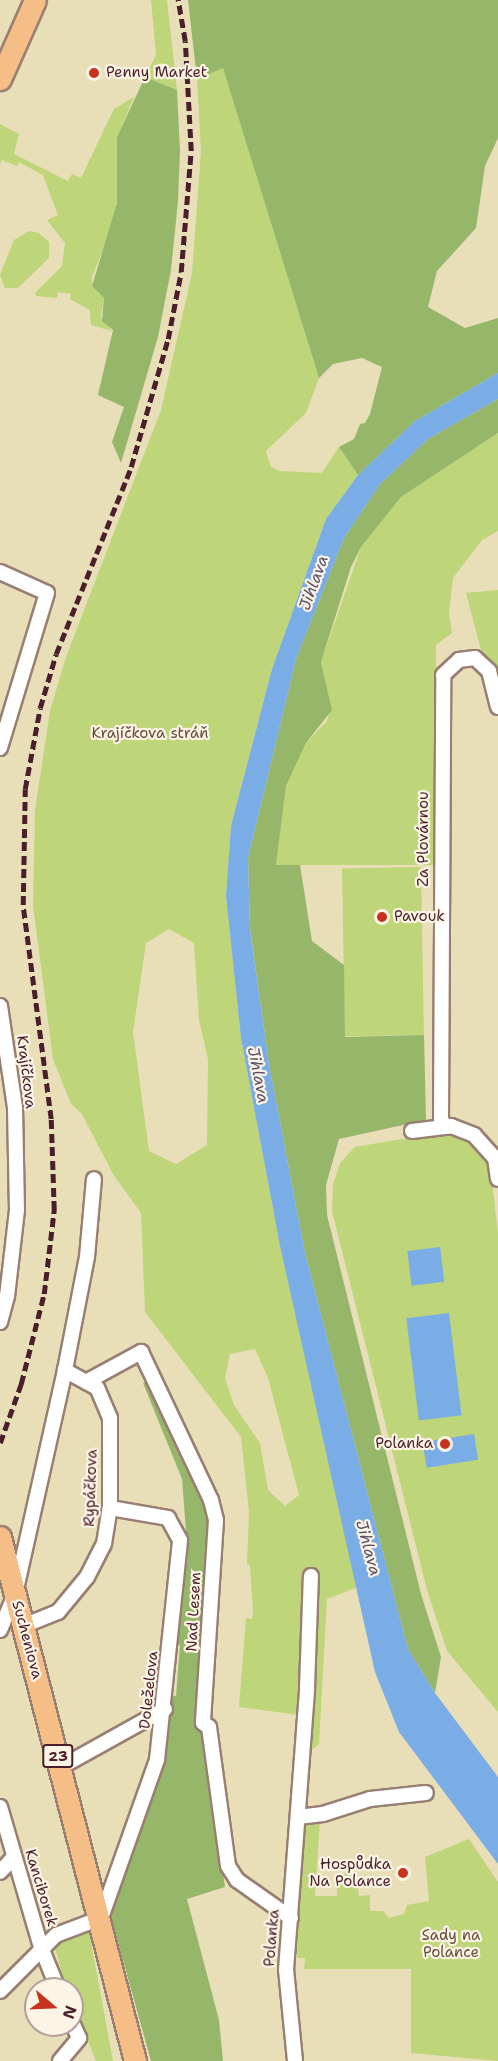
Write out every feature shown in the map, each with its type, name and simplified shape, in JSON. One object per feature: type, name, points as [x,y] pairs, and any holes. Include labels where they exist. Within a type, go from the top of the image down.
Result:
[{"type":"main road","points":[[0,80],[35,0]]},
{"type":"main road","name":"23","points":[[0,1537],[15,1594]]},
{"type":"main road","name":"Sucheniova","points":[[15,1594],[135,2061]]},
{"type":"street","points":[[0,572],[47,593],[0,748]]},
{"type":"street","name":"Za Plovárnou","points":[[451,1126],[444,1126],[441,1118],[443,675],[459,660],[475,658],[489,671],[498,707]]},
{"type":"street","name":"Krajíčkova","points":[[0,1006],[15,1107],[17,1210],[7,1296],[0,1322]]},
{"type":"street","points":[[412,1131],[451,1126],[474,1135],[486,1145],[495,1158],[498,1179]]},
{"type":"street","name":"Sucheniova","points":[[15,1594],[65,1370],[87,1257],[94,1179]]},
{"type":"street","name":"Nad Lesem","points":[[86,1382],[141,1352],[211,1500],[216,1520],[203,1723],[209,1727],[228,1866],[237,1880],[291,1918]]},
{"type":"street","name":"Rypáčkova","points":[[23,1626],[58,1612],[87,1577],[105,1544],[110,1508],[110,1418],[97,1388],[65,1370]]},
{"type":"street","name":"Doleželova","points":[[100,1918],[157,1760],[165,1709],[180,1540],[168,1518],[110,1508]]},
{"type":"street","name":"Polanka","points":[[295,2061],[286,1993],[298,1817],[310,1576]]},
{"type":"street","points":[[0,1630],[15,1594]]},
{"type":"street","points":[[61,1767],[165,1709]]},
{"type":"street","points":[[298,1817],[323,1814],[370,1799],[426,1793]]},
{"type":"street","name":"Kanciborek","points":[[0,1807],[39,1941],[100,1918]]},
{"type":"street","points":[[0,1872],[14,1857]]},
{"type":"street","points":[[39,1941],[53,1977]]},
{"type":"street","points":[[0,1991],[39,1941]]},
{"type":"street","points":[[60,2061],[79,2037]]},
{"type":"green space","points":[[151,0],[167,0],[177,90],[145,77],[156,55]]},
{"type":"green space","points":[[188,0],[498,0],[498,138],[485,166],[476,228],[437,271],[428,307],[465,328],[498,318],[498,373],[415,421],[358,475],[339,447],[354,439],[360,424],[365,423],[370,414],[382,367],[362,358],[333,364],[319,378],[223,68],[197,79]]},
{"type":"green space","name":"Krajíčkova stráň","points":[[223,67],[319,378],[306,413],[266,451],[271,467],[280,471],[322,473],[339,447],[358,475],[326,519],[272,669],[231,826],[226,896],[241,1038],[280,1246],[358,1587],[327,1599],[319,1744],[295,1764],[300,1715],[239,1707],[246,1618],[252,1619],[253,1612],[250,1565],[247,1564],[249,1512],[241,1437],[145,1312],[141,1213],[113,1174],[82,1114],[71,1104],[53,1059],[33,905],[35,810],[50,711],[66,657],[161,410],[192,273],[201,151],[197,79]],"holes":[[[169,929],[194,943],[199,1020],[208,1059],[207,1145],[176,1164],[149,1151],[133,1032],[146,943]],[[255,1349],[268,1378],[299,1495],[285,1506],[268,1490],[260,1443],[234,1405],[225,1378],[230,1354]]]},
{"type":"green space","points":[[145,77],[177,90],[180,151],[178,201],[171,270],[158,337],[121,463],[112,442],[124,407],[98,395],[113,330],[102,321],[104,298],[92,286],[117,203],[117,137]]},
{"type":"green space","points":[[134,97],[117,137],[117,203],[111,229],[92,277],[92,286],[104,298],[101,317],[112,331],[91,325],[90,310],[70,299],[71,294],[58,292],[57,298],[36,296],[35,293],[62,266],[65,243],[47,220],[58,215],[43,175],[19,162],[17,166],[2,160],[0,164],[0,124],[19,134],[14,154],[68,181],[72,174],[81,178],[114,109]]},
{"type":"green space","points":[[29,231],[39,233],[49,242],[49,258],[18,288],[5,288],[0,275],[14,240]]},
{"type":"green space","points":[[498,399],[498,433],[401,497],[361,547],[351,567],[321,662],[332,710],[306,743],[286,786],[276,865],[300,865],[312,941],[344,965],[345,1037],[424,1035],[426,1120],[339,1139],[326,1185],[327,1215],[421,1594],[441,1657],[435,1693],[408,1649],[305,1253],[269,1064],[250,928],[248,858],[296,659],[344,538],[380,484],[428,439]]},
{"type":"green space","points":[[498,433],[498,531],[482,540],[453,578],[449,613],[452,633],[436,645],[434,865],[276,865],[286,786],[306,743],[327,721],[331,706],[321,662],[361,547],[401,497]]},
{"type":"green space","points":[[498,590],[498,688],[492,663],[481,650],[466,593]]},
{"type":"green space","name":"Pavouk","points":[[421,867],[424,1035],[345,1036],[342,868]]},
{"type":"green space","name":"Polanka","points":[[459,1135],[490,1165],[498,1233],[498,1712],[447,1651],[427,1590],[332,1211],[333,1184],[340,1163],[355,1147],[414,1137]]},
{"type":"green space","points":[[148,1381],[206,1503],[209,1532],[197,1728],[203,1732],[225,1887],[187,1899],[219,2020],[223,2061],[151,2061],[111,1917],[112,1904],[161,1772],[171,1695],[176,1696],[180,1645],[175,1644],[188,1557],[182,1479],[143,1383]]},
{"type":"green space","name":"Sady na Polance","points":[[320,1820],[315,1896],[337,1896],[336,1874],[347,1874],[356,1878],[359,1896],[370,1895],[370,1911],[383,1911],[389,1918],[404,1914],[407,1905],[429,1901],[425,1857],[469,1839],[498,1882],[498,2061],[411,2053],[411,1969],[304,1969],[305,1958],[297,1958],[303,1822]]},
{"type":"green space","points":[[88,1926],[113,2061],[96,2061],[84,2031],[84,1977],[63,1977],[52,1935]]},
{"type":"water","name":"Jihlava","points":[[498,373],[498,399],[428,439],[380,484],[344,538],[296,659],[248,858],[250,929],[269,1064],[305,1253],[408,1649],[435,1693],[498,1777],[498,1864],[399,1732],[375,1672],[280,1246],[241,1038],[226,896],[231,826],[272,669],[326,519],[358,475],[415,421]]},
{"type":"water","points":[[440,1247],[444,1282],[412,1286],[407,1251]]},
{"type":"water","points":[[449,1313],[462,1415],[419,1420],[406,1318]]},
{"type":"water","points":[[474,1434],[478,1460],[427,1468],[423,1442]]},
{"type":"railway","points":[[0,1443],[21,1384],[44,1294],[54,1210],[51,1119],[23,905],[25,789],[40,708],[56,654],[131,467],[168,339],[181,272],[191,151],[185,41],[178,0]]},
{"type":"place","name":"Penny Market","points":[[94,73]]},
{"type":"place","name":"Pavouk","points":[[382,917]]},
{"type":"place","name":"Polanka","points":[[445,1444]]},
{"type":"place","name":"Hospůdka Na Polance","points":[[403,1873]]}]
